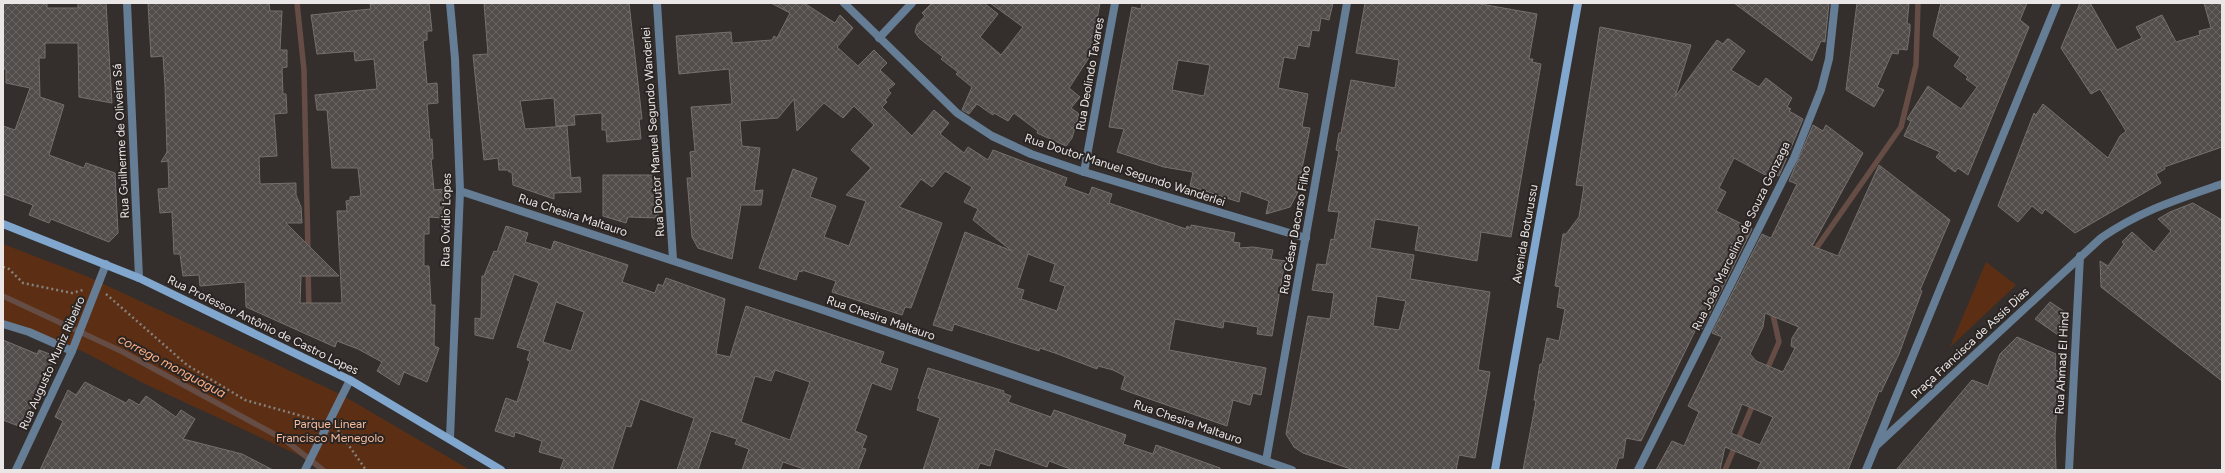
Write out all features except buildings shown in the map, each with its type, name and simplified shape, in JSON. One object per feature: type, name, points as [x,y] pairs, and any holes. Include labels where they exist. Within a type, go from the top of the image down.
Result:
[{"type":"main road","name":"Avenida Boturussu","points":[[1495,470],[1578,3]]},
{"type":"main road","name":"Rua Professor Antônio de Castro Lopes","points":[[3,224],[139,278],[350,380],[502,470]]},
{"type":"street","name":"Rua Guilherme de Oliveira Sá","points":[[127,3],[139,278]]},
{"type":"street","name":"Rua Ovídio Lopes","points":[[450,3],[455,59],[460,191],[450,438]]},
{"type":"street","name":"Rua Doutor Manuel Segundo Wanderlei","points":[[657,3],[673,260]]},
{"type":"street","name":"Rua Doutor Manuel Segundo Wanderlei","points":[[844,3],[878,38],[957,112],[992,136],[1031,154],[1084,172],[1306,238]]},
{"type":"street","points":[[878,38],[912,3]]},
{"type":"street","name":"Rua Deolindo Tavares","points":[[1084,172],[1115,3]]},
{"type":"street","name":"Rua César Dacorso Filho","points":[[1266,461],[1347,3]]},
{"type":"street","name":"Rua João Marcelino de Souza Gonzaga","points":[[1638,470],[1794,158],[1821,90],[1829,59],[1835,3]]},
{"type":"street","points":[[1866,470],[2057,3]]},
{"type":"street","name":"Praça Francisca de Assis Dias","points":[[1875,447],[2080,256],[2128,220],[2159,205],[2222,185]]},
{"type":"street","name":"Rua Chesira Maltauro","points":[[460,191],[673,260],[1292,470]]},
{"type":"street","name":"Rua Ahmad El Hind","points":[[2069,470],[2080,256]]},
{"type":"street","name":"Rua Augusto Muniz Ribeiro","points":[[16,470],[72,351],[106,264]]},
{"type":"street","points":[[3,324],[29,332],[72,351]]},
{"type":"street","points":[[305,468],[350,380]]},
{"type":"path","points":[[3,267],[8,269],[22,283],[72,293],[98,286],[187,365],[246,400],[316,420],[330,419],[366,470]]},
{"type":"green space","name":"Parque Linear Francisco Menegolo","points":[[3,244],[86,276],[342,395],[470,470],[322,470],[305,458],[143,383],[82,351],[15,324],[3,324]]},
{"type":"green space","points":[[1986,262],[2016,285],[1950,347]]},
{"type":"waterway","points":[[297,3],[304,70],[308,252]]},
{"type":"waterway","points":[[1813,253],[1901,127],[1916,65],[1918,3]]},
{"type":"waterway","points":[[308,269],[309,310]]},
{"type":"waterway","name":"corrego monguagua","points":[[3,296],[123,352],[285,440],[323,470]]},
{"type":"waterway","points":[[1766,372],[1779,342],[1773,315],[1775,310]]},
{"type":"waterway","points":[[1725,470],[1754,402]]}]
